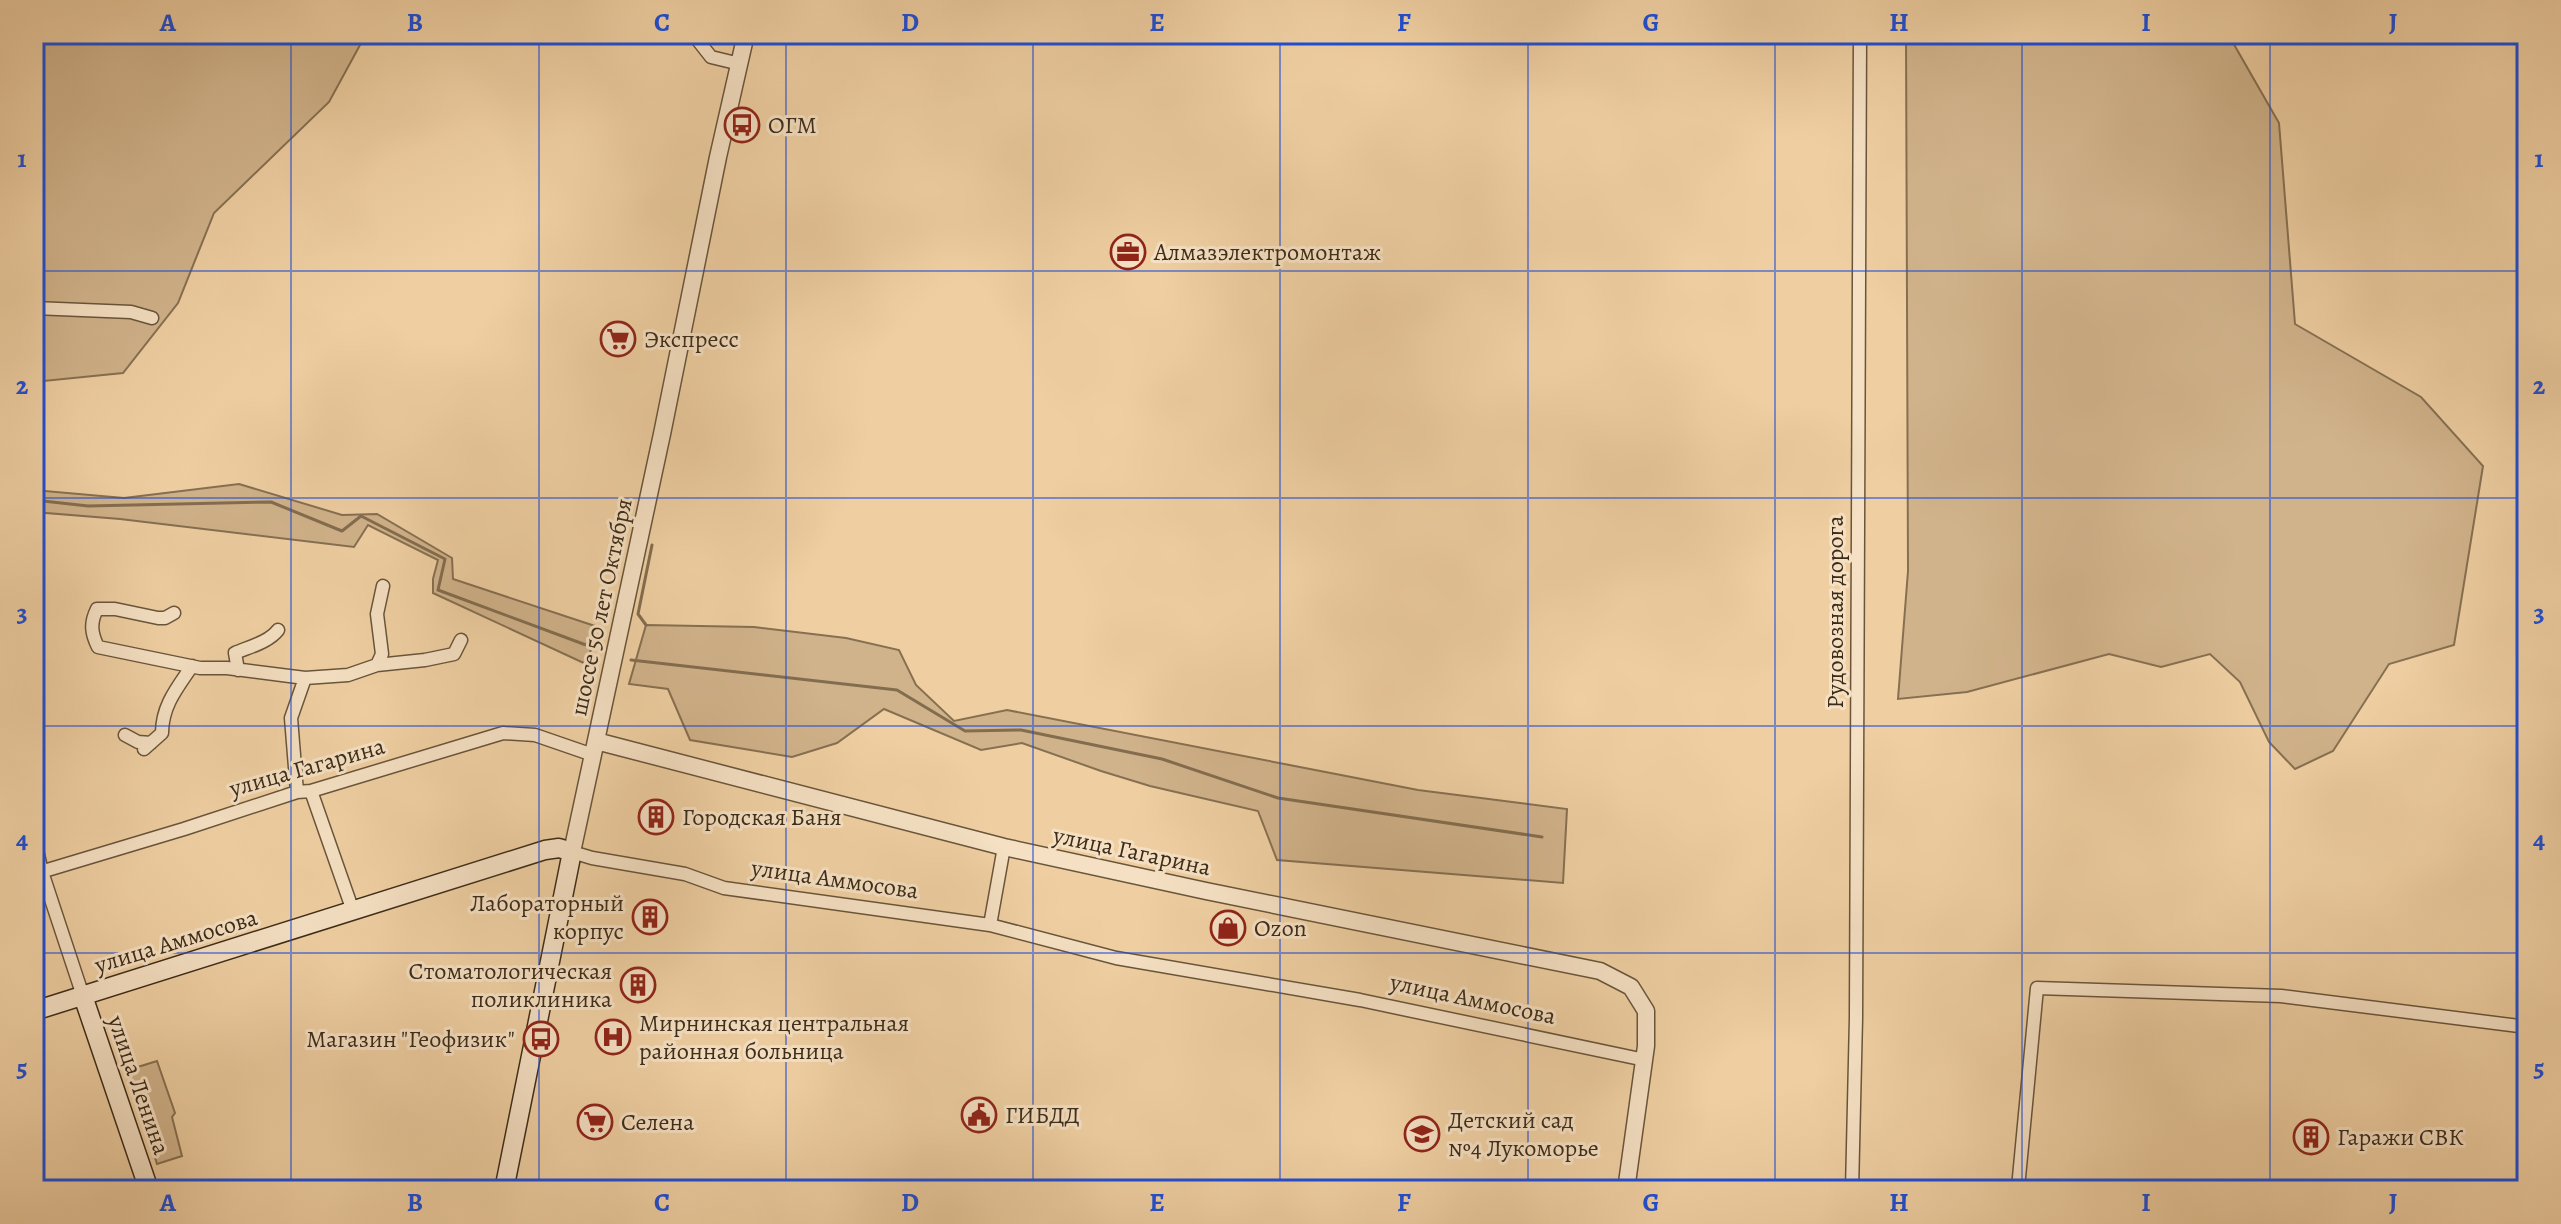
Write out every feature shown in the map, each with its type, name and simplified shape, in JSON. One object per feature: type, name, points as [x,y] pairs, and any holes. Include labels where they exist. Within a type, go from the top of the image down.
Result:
[{"type":"main road","name":"улица Аммосова","points":[[34,1011],[545,850],[559,848],[572,852]]},
{"type":"main road","name":"шоссе 50 лет Октября","points":[[504,1190],[572,852]]},
{"type":"main road","name":"улица Ленина","points":[[83,996],[149,1190]]},
{"type":"street","points":[[693,34],[711,57],[740,64]]},
{"type":"street","name":"шоссе 50 лет Октября","points":[[572,852],[746,34]]},
{"type":"street","name":"Рудовозная дорога","points":[[1852,1190],[1856,1018],[1860,34]]},
{"type":"street","points":[[34,308],[131,312],[152,318]]},
{"type":"street","points":[[377,665],[382,654],[377,614],[383,586]]},
{"type":"street","points":[[174,613],[158,618],[115,609],[97,609],[91,622],[94,639],[98,647],[192,666],[305,678],[348,675],[377,665],[454,654],[461,640]]},
{"type":"street","points":[[238,670],[235,653],[266,640],[278,630]]},
{"type":"street","points":[[125,735],[148,746],[162,733],[167,703],[192,666]]},
{"type":"street","points":[[297,792],[291,718],[305,678]]},
{"type":"street","name":"улица Гагарина","points":[[38,873],[297,792],[311,791],[503,733],[535,735],[1193,889],[1600,971],[1631,987],[1646,1011],[1645,1060]]},
{"type":"street","points":[[311,791],[353,911]]},
{"type":"street","points":[[34,837],[38,873],[83,996]]},
{"type":"street","points":[[990,925],[1004,847]]},
{"type":"street","name":"улица Аммосова","points":[[572,852],[685,874],[724,888],[990,925],[1116,958],[1381,1004],[1645,1060]]},
{"type":"street","points":[[2018,1188],[2037,988],[2281,996],[2527,1027]]},
{"type":"street","points":[[1626,1190],[1645,1060]]},
{"type":"shaded area","points":[[34,34],[366,34],[329,102],[214,213],[178,303],[123,373],[34,382]]},
{"type":"shaded area","points":[[1906,34],[2228,34],[2279,123],[2295,324],[2421,397],[2483,466],[2454,645],[2389,664],[2333,751],[2295,769],[2269,742],[2240,682],[2210,654],[2161,667],[2109,654],[1967,692],[1898,699],[1908,571]]},
{"type":"shaded area","points":[[239,484],[342,515],[377,514],[452,558],[453,579],[595,626],[588,665],[433,593],[438,560],[368,525],[354,547],[34,512],[34,490],[124,498]]},
{"type":"shaded area","points":[[646,625],[754,627],[846,638],[899,650],[916,685],[954,721],[1007,710],[1418,790],[1567,809],[1563,883],[1277,860],[1258,811],[1150,786],[1022,743],[981,750],[884,709],[837,743],[792,757],[690,740],[668,689],[629,684]]},
{"type":"shaded area","points":[[157,1061],[175,1113],[172,1117],[182,1156],[157,1164],[128,1070]]},
{"type":"waterway","points":[[34,500],[88,506],[271,502],[342,531],[361,516],[445,559],[438,590],[586,645]]},
{"type":"waterway","points":[[646,625],[638,614],[652,545]]},
{"type":"waterway","points":[[631,660],[897,690],[965,731],[1021,730],[1162,759],[1278,798],[1542,837]]},
{"type":"place","name":"ОГМ","points":[[742,125]]},
{"type":"place","name":"Алмазэлектромонтаж","points":[[1128,252]]},
{"type":"place","name":"Экспресс","points":[[618,339]]},
{"type":"place","name":"Городская Баня","points":[[656,817]]},
{"type":"place","name":"Лабораторный корпус","points":[[650,917]]},
{"type":"place","name":"Ozon","points":[[1228,928]]},
{"type":"place","name":"Стоматологическая поликлиника","points":[[638,985]]},
{"type":"place","name":"Мирнинская центральная районная больница","points":[[613,1037]]},
{"type":"place","name":"Магазин \"Геофизик\"","points":[[541,1039]]},
{"type":"place","name":"ГИБДД","points":[[979,1115]]},
{"type":"place","name":"Селена","points":[[595,1122]]},
{"type":"place","name":"Детский сад №4 Лукоморье","points":[[1422,1134]]},
{"type":"place","name":"Гаражи СВК","points":[[2311,1137]]}]
